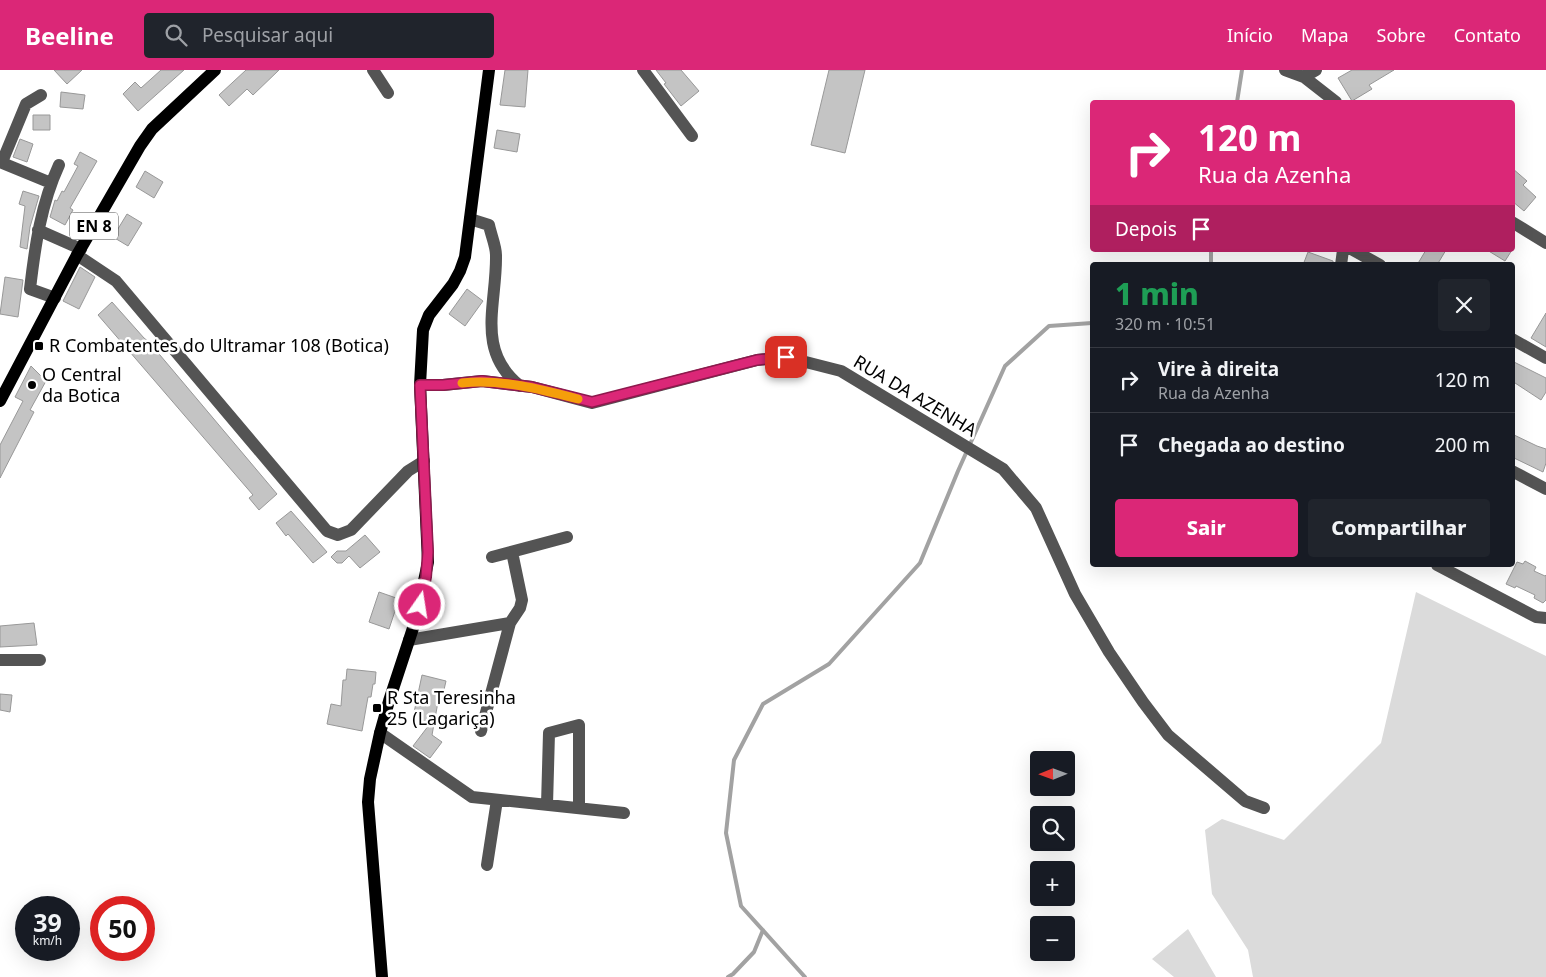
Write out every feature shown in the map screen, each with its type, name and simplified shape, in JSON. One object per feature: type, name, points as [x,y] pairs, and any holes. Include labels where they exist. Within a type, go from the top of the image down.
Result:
[{"type":"main road","name":"EN 8","points":[[0,401],[79,252],[140,146],[152,129],[215,70]]},
{"type":"main road","points":[[382,977],[368,802],[370,779],[388,701],[416,619],[428,562],[420,385],[423,330],[429,316],[444,297],[460,271],[465,257],[489,70]]},
{"type":"street","points":[[373,70],[388,93]]},
{"type":"street","points":[[643,70],[692,136]]},
{"type":"street","points":[[1286,70],[1304,76],[1334,100]]},
{"type":"street","points":[[1304,76],[1316,70]]},
{"type":"street","points":[[40,95],[26,104],[1,162],[51,183]]},
{"type":"street","points":[[55,298],[30,289],[38,230],[51,183],[59,165]]},
{"type":"street","points":[[470,219],[489,225],[496,254],[491,331],[494,350],[500,364],[509,377],[520,386]]},
{"type":"street","points":[[1515,224],[1546,243]]},
{"type":"street","points":[[38,230],[79,252],[116,281],[327,531],[338,535],[351,530],[408,471],[424,462]]},
{"type":"street","points":[[1357,252],[1375,262]]},
{"type":"street","points":[[1515,341],[1546,358]]},
{"type":"street","name":"RUA DA AZENHA","points":[[420,385],[482,381],[532,387],[592,402],[757,360],[786,357],[842,371],[1003,469],[1036,508],[1075,594],[1109,652],[1168,735],[1245,801],[1264,808]]},
{"type":"street","points":[[1515,473],[1546,489]]},
{"type":"street","points":[[492,557],[567,537]]},
{"type":"street","points":[[481,731],[510,623],[520,608],[522,600],[512,552]]},
{"type":"street","points":[[1441,567],[1536,617],[1546,618]]},
{"type":"street","points":[[409,640],[510,623]]},
{"type":"street","points":[[0,660],[40,660]]},
{"type":"street","points":[[547,805],[549,733],[579,725],[578,808]]},
{"type":"street","points":[[380,733],[472,797],[624,812]]},
{"type":"street","points":[[487,865],[497,800]]},
{"type":"shaded area","points":[[1416,592],[1546,656],[1546,977],[1253,977],[1248,950],[1212,894],[1205,830],[1222,819],[1284,840],[1381,743]]},
{"type":"shaded area","points":[[1188,929],[1216,977],[1174,977],[1152,959]]},
{"type":"building","points":[[54,70],[82,70],[67,84]]},
{"type":"building","points":[[161,70],[184,70],[138,111],[123,94],[135,82],[141,88]]},
{"type":"building","points":[[246,70],[279,70],[253,95],[247,89],[229,106],[219,95]]},
{"type":"building","points":[[505,70],[528,70],[525,107],[500,105]]},
{"type":"building","points":[[656,70],[681,70],[699,91],[681,106]]},
{"type":"building","points":[[829,70],[865,70],[845,153],[811,145]]},
{"type":"building","points":[[1352,70],[1394,70],[1369,85],[1372,89],[1354,100],[1351,100],[1338,78]]},
{"type":"building","points":[[61,92],[85,95],[83,109],[60,107]]},
{"type":"building","points":[[33,115],[50,115],[50,130],[33,130]]},
{"type":"building","points":[[497,130],[520,134],[517,152],[494,148]]},
{"type":"building","points":[[20,139],[33,144],[27,162],[13,157]]},
{"type":"building","points":[[80,152],[97,161],[70,208],[73,210],[65,225],[50,217],[55,200],[57,201],[62,191],[64,192],[78,166],[74,164]]},
{"type":"building","points":[[145,171],[163,182],[154,198],[136,187]]},
{"type":"building","points":[[1515,171],[1527,181],[1523,185],[1536,197],[1524,211],[1515,204]]},
{"type":"building","points":[[23,191],[39,196],[30,227],[27,249],[20,247],[25,206],[19,204]]},
{"type":"building","points":[[127,214],[142,223],[128,246],[113,237]]},
{"type":"building","points":[[1308,252],[1333,261],[1333,262],[1304,262]]},
{"type":"building","points":[[1425,252],[1445,252],[1439,262],[1419,262]]},
{"type":"building","points":[[1490,252],[1511,252],[1505,261]]},
{"type":"building","points":[[80,267],[95,277],[79,309],[63,301]]},
{"type":"building","points":[[5,277],[23,280],[18,317],[0,314]]},
{"type":"building","points":[[467,289],[483,301],[465,326],[449,314]]},
{"type":"building","points":[[112,302],[149,342],[277,494],[259,510],[249,498],[253,495],[98,315]]},
{"type":"building","points":[[1546,313],[1546,347],[1531,338]]},
{"type":"building","points":[[1515,362],[1546,378],[1546,392],[1541,400],[1515,383]]},
{"type":"building","points":[[31,366],[46,381],[30,410],[34,412],[0,478],[0,445],[23,401],[15,397]]},
{"type":"building","points":[[1515,435],[1546,449],[1546,463],[1543,472],[1515,458]]},
{"type":"building","points":[[291,511],[327,552],[313,563],[276,523]]},
{"type":"building","points":[[365,535],[380,552],[360,568],[349,556],[342,563],[337,563],[331,557],[337,551],[346,551]]},
{"type":"building","points":[[1525,561],[1536,567],[1534,571],[1546,575],[1546,600],[1543,603],[1534,598],[1535,595],[1516,586],[1515,588],[1506,584],[1517,562],[1523,564]]},
{"type":"building","points":[[379,592],[399,599],[389,629],[369,622]]},
{"type":"building","points":[[34,623],[37,645],[0,647],[0,626]]},
{"type":"building","points":[[347,669],[376,672],[371,697],[368,697],[362,731],[327,724],[331,704],[341,706],[343,680],[346,680]]},
{"type":"building","points":[[422,675],[446,681],[441,703],[438,702],[432,735],[442,742],[430,758],[413,746],[429,725],[412,722]]},
{"type":"building","points":[[0,694],[12,695],[10,712],[0,710]]},
{"type":"waterway","points":[[1237,100],[1242,70]]},
{"type":"waterway","points":[[1211,252],[1211,262]]},
{"type":"waterway","points":[[805,977],[741,906],[726,833],[734,760],[763,704],[829,664],[920,563],[958,471],[1005,366],[1049,326],[1090,323]]},
{"type":"waterway","points":[[728,977],[754,952],[763,930]]},
{"type":"slow traffic","points":[[462,383],[482,381],[532,387],[578,399]]},
{"type":"place","name":"R Combatentes do Ultramar 108 (Botica)","points":[[39,346]]},
{"type":"place","name":"O Central da Botica","points":[[32,385]]},
{"type":"place","name":"R Sta Teresinha 25 (Lagariça)","points":[[377,708]]},
{"type":"route","points":[[420,605],[428,562],[420,385],[482,381],[532,387],[592,402],[757,360],[786,357]]}]
